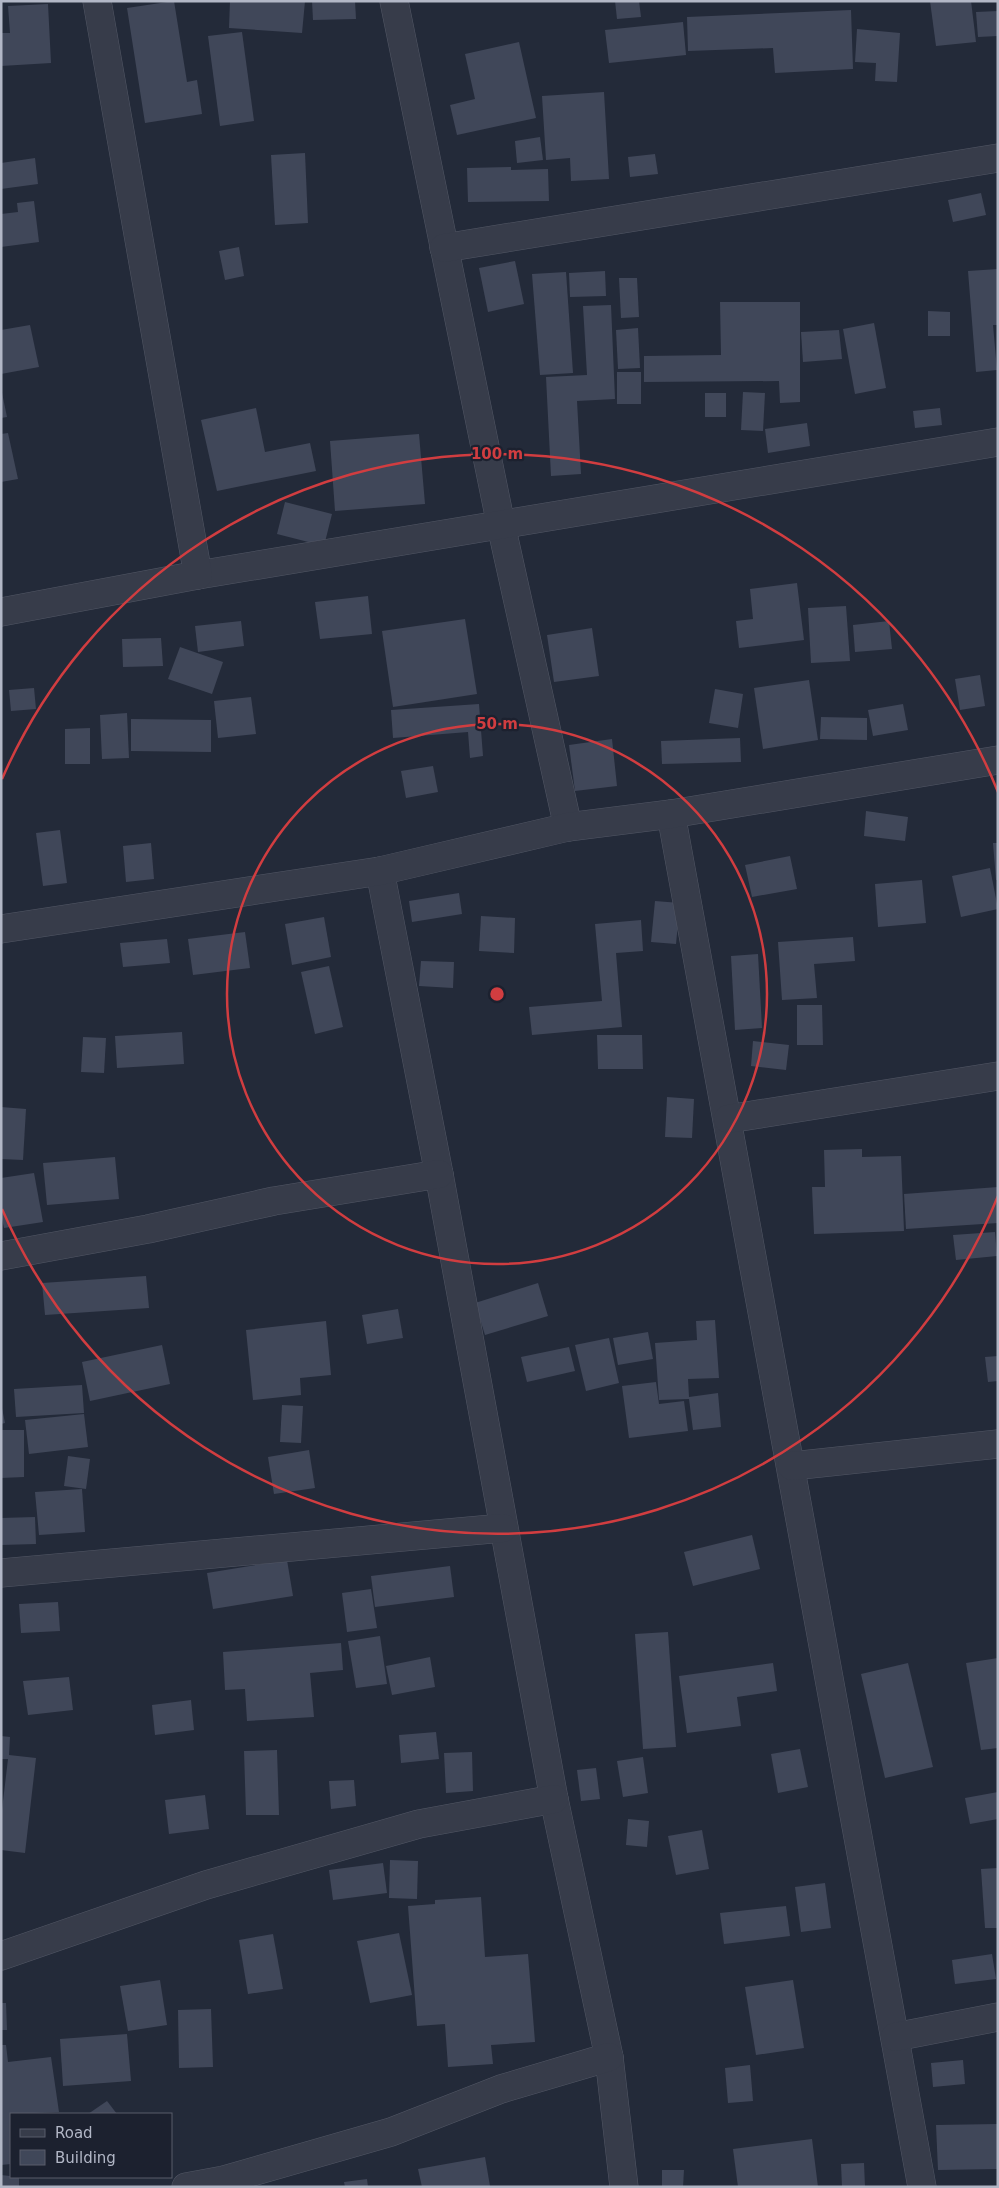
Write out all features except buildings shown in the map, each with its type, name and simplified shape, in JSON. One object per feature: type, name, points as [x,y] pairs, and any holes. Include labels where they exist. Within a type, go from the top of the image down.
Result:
[{"type":"street","points":[[97,1],[198,575]]},
{"type":"street","points":[[394,1],[501,525],[568,827]]},
{"type":"street","points":[[444,248],[998,158]]},
{"type":"street","points":[[1,612],[198,575],[998,442]]},
{"type":"street","points":[[1,929],[380,871],[568,827],[671,814],[998,760]]},
{"type":"street","points":[[671,814],[792,1466],[922,2187]]},
{"type":"street","points":[[380,871],[439,1174],[554,1799],[609,2057],[624,2187]]},
{"type":"street","points":[[728,1119],[998,1076]]},
{"type":"street","points":[[1,1256],[148,1229],[274,1202],[439,1174]]},
{"type":"street","points":[[792,1466],[994,1450]]},
{"type":"street","points":[[1,1573],[503,1528]]},
{"type":"street","points":[[1,1956],[206,1885],[400,1829],[554,1799]]},
{"type":"street","points":[[895,2037],[998,2017]]},
{"type":"street","points":[[186,2187],[224,2180],[391,2132],[501,2089],[609,2057]]}]
